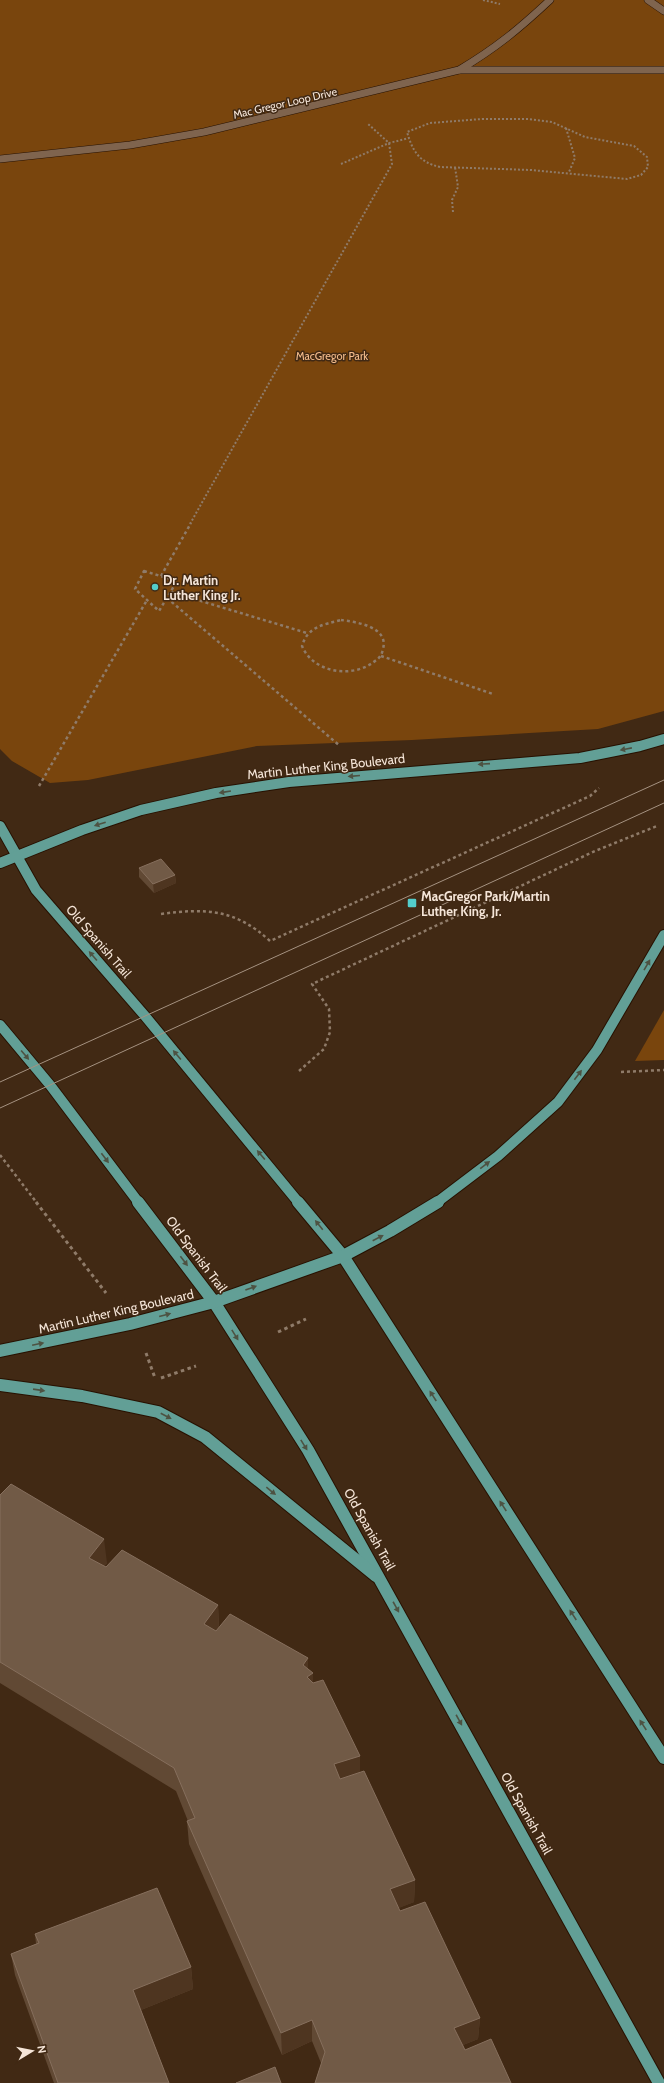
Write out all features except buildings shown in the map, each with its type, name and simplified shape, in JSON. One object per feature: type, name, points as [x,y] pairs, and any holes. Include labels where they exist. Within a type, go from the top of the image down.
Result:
[{"type":"main road","name":"Martin Luther King Boulevard","points":[[0,863],[15,856],[141,810],[216,793],[289,782],[468,766],[580,758],[640,746],[664,739]]},
{"type":"main road","name":"Old Spanish Trail","points":[[0,826],[15,856],[36,890],[145,1016],[343,1256],[664,1758]]},
{"type":"main road","name":"Martin Luther King Boulevard","points":[[0,1352],[130,1324],[214,1302],[343,1256],[428,1209],[498,1156],[558,1102],[597,1050],[664,935]]},
{"type":"main road","name":"Old Spanish Trail","points":[[0,1025],[50,1085],[214,1302],[308,1450],[659,2083]]},
{"type":"main road","points":[[0,1385],[82,1396],[158,1412],[204,1437],[381,1581]]},
{"type":"street","name":"Mac Gregor Loop Drive","points":[[0,159],[130,145],[204,132],[459,70],[491,52],[515,33],[550,0]]},
{"type":"street","points":[[648,0],[664,11]]},
{"type":"street","points":[[459,70],[664,70]]},
{"type":"path","points":[[528,119],[552,122],[566,128],[585,137],[634,146],[648,157],[648,167],[641,175],[627,179],[569,172],[455,168],[426,164],[417,159],[407,132],[412,127],[430,122],[528,119]]},
{"type":"path","points":[[161,576],[392,164],[389,143],[366,123]]},
{"type":"path","points":[[566,128],[575,158],[569,172]]},
{"type":"path","points":[[341,164],[389,143],[408,138]]},
{"type":"path","points":[[453,212],[452,200],[458,187],[455,168]]},
{"type":"path","points":[[144,571],[161,576],[177,581],[160,611],[135,589],[144,571]]},
{"type":"path","points":[[171,592],[307,633]]},
{"type":"path","points":[[168,598],[341,746]]},
{"type":"path","points":[[39,786],[147,600]]},
{"type":"path","points":[[341,620],[361,623],[378,631],[383,639],[385,648],[381,656],[374,663],[351,671],[324,669],[305,657],[301,649],[302,641],[307,633],[315,626],[327,622],[341,620]]},
{"type":"path","points":[[381,656],[493,694]]},
{"type":"path","points":[[161,914],[182,910],[219,911],[249,922],[270,941],[584,799],[599,788]]},
{"type":"path","points":[[300,1071],[324,1049],[330,1032],[328,1009],[312,984],[595,851],[657,826]]},
{"type":"path","points":[[615,1072],[664,1070]]},
{"type":"path","points":[[0,1155],[106,1293]]},
{"type":"path","points":[[278,1332],[306,1319]]},
{"type":"path","points":[[145,1352],[156,1380],[196,1366]]},
{"type":"green space","name":"MacGregor Park","points":[[0,0],[664,0],[664,711],[598,729],[412,740],[257,746],[88,780],[50,783],[12,761],[0,749]]},
{"type":"green space","points":[[664,1010],[664,1060],[635,1061]]},
{"type":"tram line","points":[[0,1082],[664,780]]},
{"type":"tram line","points":[[0,1108],[664,803]]},
{"type":"place","name":"Dr. Martin Luther King Jr.","points":[[155,587]]},
{"type":"place","name":"MacGregor Park/Martin Luther King, Jr.","points":[[412,903]]}]
